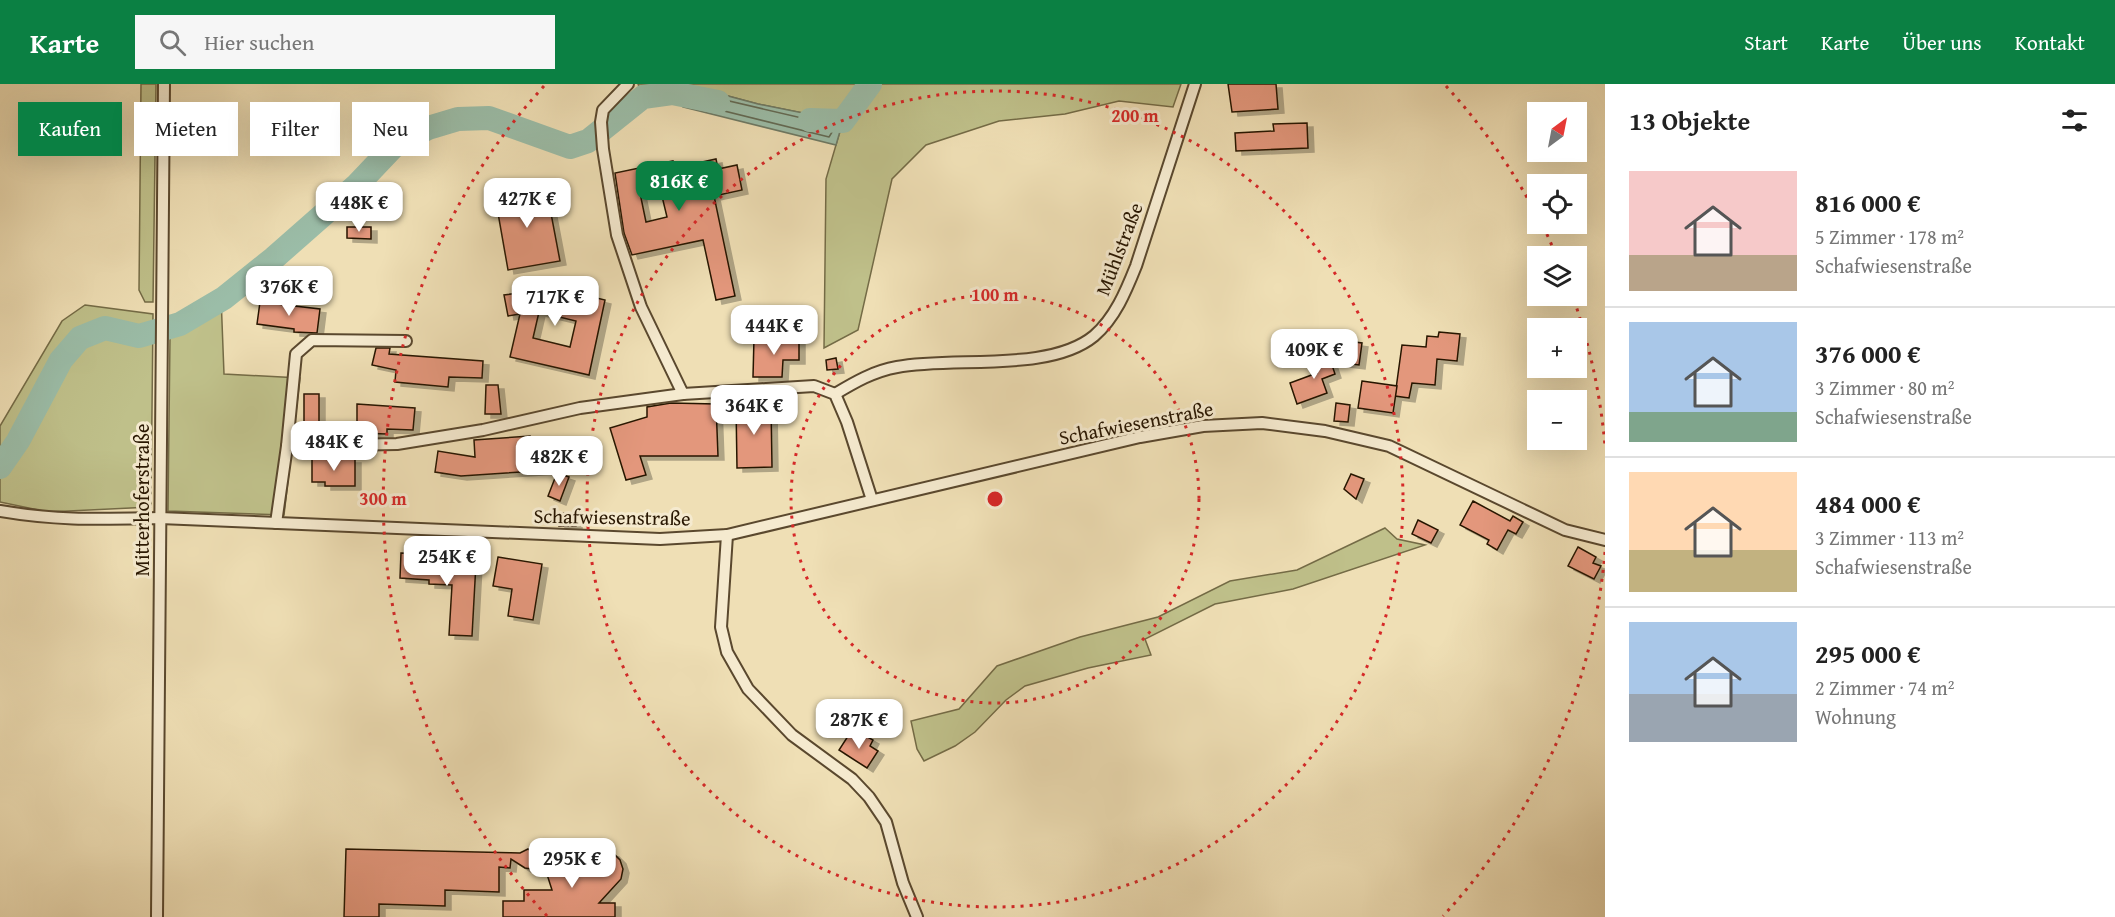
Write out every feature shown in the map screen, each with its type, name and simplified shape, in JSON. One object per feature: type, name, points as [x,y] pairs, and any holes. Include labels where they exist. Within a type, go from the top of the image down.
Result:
[{"type":"street","name":"Mitterhoferstraße","points":[[157,917],[164,84]]},
{"type":"street","points":[[628,84],[603,110],[601,122],[603,149],[617,235],[641,307],[683,394]]},
{"type":"street","name":"Mühlstraße","points":[[835,393],[866,376],[898,366],[1036,358],[1068,349],[1093,337],[1111,317],[1125,294],[1195,84]]},
{"type":"street","points":[[276,523],[287,446],[296,354],[312,340],[406,341]]},
{"type":"street","points":[[287,446],[397,444],[483,430],[580,408],[683,394],[814,386],[835,393],[847,422],[872,500]]},
{"type":"street","name":"Schafwiesenstraße","points":[[0,511],[41,518],[87,521],[160,518],[660,539],[727,536],[1140,437],[1203,426],[1262,423],[1325,431],[1389,446],[1565,530],[1605,540]]},
{"type":"street","points":[[727,536],[721,627],[727,652],[748,689],[792,735],[852,779],[869,797],[886,822],[903,883],[917,917]]},
{"type":"green space","points":[[141,84],[156,84],[156,102],[141,102]]},
{"type":"green space","points":[[638,84],[1181,84],[1173,107],[1119,101],[1065,114],[999,121],[926,145],[892,179],[858,330],[824,348],[826,179],[843,121],[758,104],[687,85],[643,97]]},
{"type":"green space","points":[[140,156],[155,156],[153,302],[145,302],[139,290]]},
{"type":"green space","points":[[221,296],[224,374],[300,378],[284,515],[168,511],[170,337]]},
{"type":"green space","points":[[85,305],[153,314],[151,507],[48,512],[0,502],[0,426],[62,321]]},
{"type":"green space","points":[[1385,528],[1397,539],[1425,545],[1293,589],[1215,604],[1145,639],[1151,655],[1088,668],[1025,686],[1006,700],[975,732],[955,746],[924,761],[917,749],[911,721],[959,709],[997,666],[1080,637],[1158,617],[1230,581],[1297,570]]},
{"type":"water","points":[[687,85],[758,104],[843,121],[836,145],[683,107]]},
{"type":"building","points":[[1228,84],[1276,84],[1278,109],[1232,112]]},
{"type":"building","points":[[1307,123],[1308,148],[1236,151],[1235,133],[1274,131],[1273,124]]},
{"type":"building","points":[[716,159],[718,169],[737,165],[742,190],[714,196],[735,296],[716,300],[703,240],[632,255],[624,233],[615,173],[673,161],[675,168]],"holes":[[[660,188],[667,217],[646,222],[640,193]]]},
{"type":"building","points":[[546,187],[560,261],[508,270],[495,196]]},
{"type":"building","points":[[364,194],[372,207],[356,217],[348,204]]},
{"type":"building","points":[[347,227],[371,227],[371,239],[347,238]]},
{"type":"building","points":[[528,281],[605,300],[589,375],[510,357],[520,314],[508,316],[504,295],[526,292]],"holes":[[[539,312],[576,321],[570,347],[533,338]]]},
{"type":"building","points":[[260,302],[320,309],[317,333],[294,332],[294,329],[257,324]]},
{"type":"building","points":[[1439,332],[1460,334],[1457,361],[1437,359],[1435,385],[1412,383],[1409,398],[1395,396],[1402,345],[1426,347],[1427,336],[1438,337]]},
{"type":"building","points":[[754,338],[799,338],[799,360],[783,360],[782,377],[753,377]]},
{"type":"building","points":[[1347,341],[1362,343],[1359,365],[1344,363]]},
{"type":"building","points":[[376,348],[390,348],[389,354],[483,361],[482,378],[449,377],[448,387],[395,382],[396,370],[372,365]]},
{"type":"building","points":[[1328,353],[1335,374],[1322,379],[1327,393],[1297,404],[1290,383],[1317,373],[1311,359]]},
{"type":"building","points":[[836,358],[838,369],[827,370],[826,360]]},
{"type":"building","points":[[1362,381],[1397,386],[1393,413],[1358,408]]},
{"type":"building","points":[[486,385],[498,385],[501,414],[485,414]]},
{"type":"building","points":[[304,394],[319,394],[319,428],[304,428]]},
{"type":"building","points":[[671,403],[716,404],[718,456],[640,456],[646,475],[626,480],[610,428],[647,417],[647,407]]},
{"type":"building","points":[[1336,403],[1350,405],[1348,422],[1334,421]]},
{"type":"building","points":[[357,404],[415,408],[413,430],[387,429],[387,434],[357,433]]},
{"type":"building","points":[[771,404],[772,467],[737,468],[736,405]]},
{"type":"building","points":[[530,436],[530,444],[550,442],[552,470],[461,476],[435,472],[438,451],[475,457],[474,440]]},
{"type":"building","points":[[312,459],[355,459],[355,486],[325,486],[325,482],[312,482]]},
{"type":"building","points":[[557,473],[569,477],[560,501],[548,496]]},
{"type":"building","points":[[1351,474],[1364,479],[1356,499],[1344,489]]},
{"type":"building","points":[[1473,501],[1510,521],[1513,516],[1523,522],[1516,534],[1508,530],[1497,550],[1487,544],[1489,540],[1460,525]]},
{"type":"building","points":[[559,513],[576,513],[576,526],[559,526]]},
{"type":"building","points":[[1418,520],[1438,530],[1431,543],[1412,534]]},
{"type":"building","points":[[1578,547],[1596,557],[1593,563],[1601,566],[1594,579],[1568,566]]},
{"type":"building","points":[[401,553],[430,554],[430,564],[476,563],[472,636],[449,635],[452,585],[429,584],[429,580],[400,578]]},
{"type":"building","points":[[498,557],[542,564],[533,620],[508,616],[512,589],[493,586]]},
{"type":"building","points":[[850,733],[861,740],[864,735],[873,740],[870,746],[878,751],[867,768],[839,750]]},
{"type":"building","points":[[346,849],[520,853],[528,849],[543,861],[531,869],[511,859],[510,868],[499,867],[499,892],[445,890],[445,906],[379,904],[379,917],[344,917]]},
{"type":"building","points":[[563,851],[573,853],[585,864],[594,854],[604,851],[613,853],[620,860],[623,869],[621,879],[599,903],[615,903],[615,917],[503,917],[503,901],[524,901],[524,890],[552,890],[544,865],[554,854]]},
{"type":"waterway","points":[[810,120],[843,121],[870,84]]},
{"type":"waterway","points":[[0,467],[18,441],[61,360],[80,338],[105,328],[139,336],[180,324],[224,298],[274,258],[357,185],[393,147],[428,128],[458,119],[489,118],[570,147],[588,141],[643,97],[672,93],[718,102]]}]
